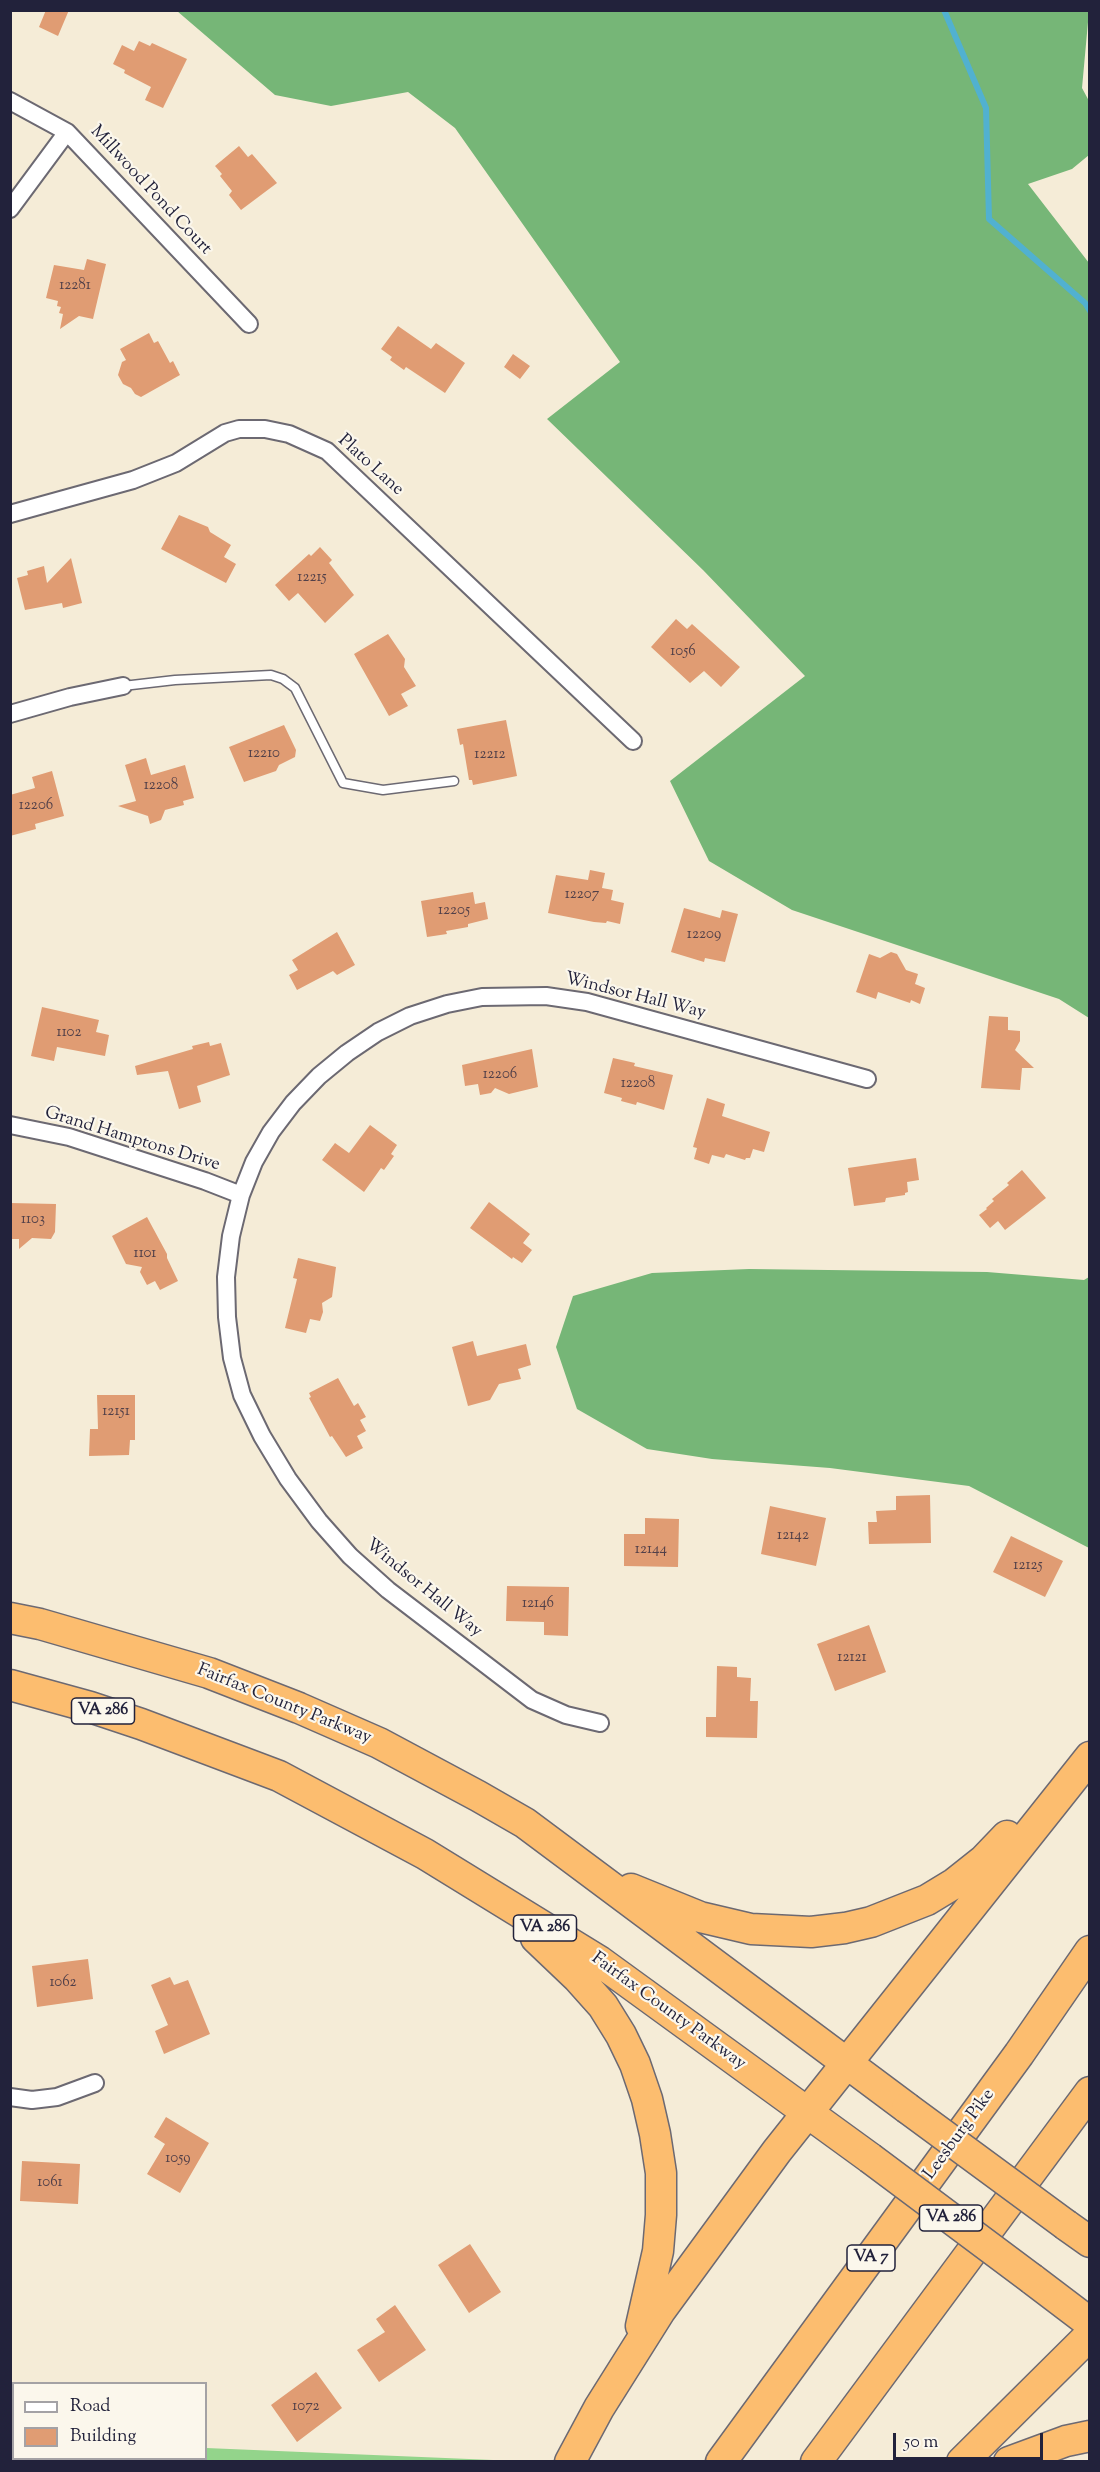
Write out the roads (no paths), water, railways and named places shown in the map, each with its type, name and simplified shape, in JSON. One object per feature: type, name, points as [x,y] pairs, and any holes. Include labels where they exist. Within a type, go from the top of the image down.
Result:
[{"type":"highway","name":"Fairfax County Parkway","points":[[10,1618],[40,1624],[209,1673],[299,1708],[379,1743],[525,1823],[1078,2234]]},
{"type":"highway","name":"Fairfax County Parkway","points":[[10,1685],[141,1724],[279,1776],[425,1854],[599,1961],[870,2158],[1089,2323]]},
{"type":"highway","points":[[525,1823],[628,1888],[700,1917],[726,1924],[773,1931],[811,1932],[845,1928],[901,1912],[955,1883],[984,1860],[1089,1749]]},
{"type":"highway","points":[[570,2462],[598,2408],[660,2311],[808,2113],[1089,1757]]},
{"type":"highway","points":[[480,1888],[545,1946],[603,2006],[630,2055],[647,2099],[661,2173],[661,2215],[658,2251],[650,2292],[640,2328],[626,2364]]},
{"type":"highway","name":"Leesburg Pike","points":[[721,2462],[998,2083],[1089,1952]]},
{"type":"highway","points":[[816,2462],[1089,2092]]},
{"type":"highway","points":[[962,2462],[1089,2335]]},
{"type":"highway","points":[[1009,2462],[1066,2441],[1089,2436]]},
{"type":"street","name":"Millwood Pond Court","points":[[10,101],[67,132],[249,324]]},
{"type":"street","points":[[10,209],[67,132]]},
{"type":"street","name":"Plato Lane","points":[[10,514],[133,480],[176,463],[225,433],[239,429],[265,429],[289,434],[327,451],[633,741]]},
{"type":"street","points":[[10,714],[70,697],[123,686]]},
{"type":"street","name":"Windsor Hall Way","points":[[600,1723],[566,1715],[532,1700],[388,1590],[350,1556],[319,1521],[288,1479],[262,1436],[242,1395],[232,1358],[226,1317],[226,1277],[231,1236],[241,1195],[254,1162],[271,1132],[293,1103],[346,1053],[378,1032],[410,1016],[447,1004],[482,997],[546,996],[586,1002],[867,1079]]},
{"type":"street","name":"Grand Hamptons Drive","points":[[10,1125],[69,1137],[241,1195]]},
{"type":"street","points":[[10,2097],[32,2100],[57,2097],[95,2083]]},
{"type":"lane","points":[[123,686],[175,680],[271,675],[283,678],[295,688],[343,783],[383,790],[454,781]]},
{"type":"waterway","points":[[944,10],[986,108],[989,219],[1085,303],[1090,311]]}]
